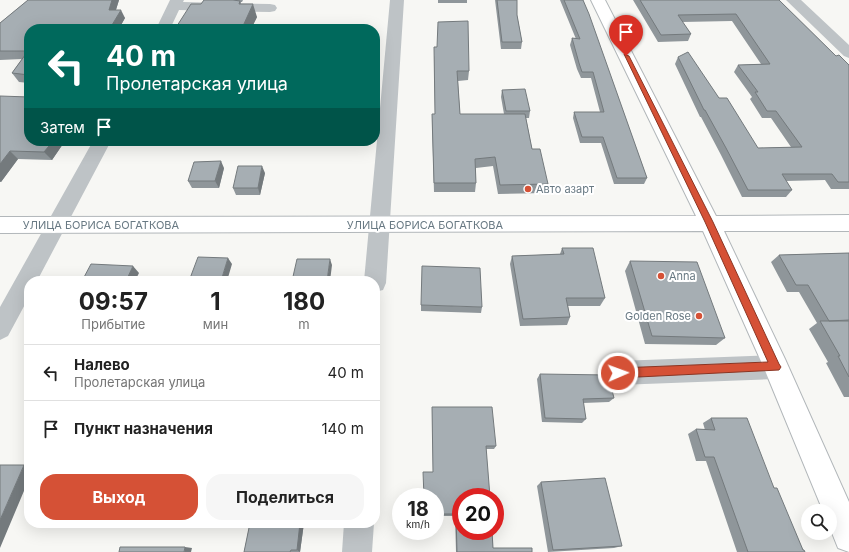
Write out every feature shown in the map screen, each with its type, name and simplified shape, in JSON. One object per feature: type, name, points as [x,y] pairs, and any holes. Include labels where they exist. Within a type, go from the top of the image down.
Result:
[{"type":"main road","points":[[598,0],[709,222],[776,367],[849,537]]},
{"type":"main road","name":"УЛИЦА БОРИСА БОГАТКОВА","points":[[0,225],[379,225],[709,222],[849,223]]},
{"type":"street","points":[[375,276],[397,0]]},
{"type":"street","points":[[793,0],[849,53]]},
{"type":"street","points":[[166,24],[176,3],[270,8]]},
{"type":"street","points":[[29,276],[99,146]]},
{"type":"street","points":[[0,329],[24,285]]},
{"type":"street","points":[[618,373],[776,367]]},
{"type":"street","points":[[357,552],[359,528]]},
{"type":"building","points":[[28,0],[112,0],[109,10],[121,10],[113,24],[24,24],[24,51],[0,51],[0,23]]},
{"type":"building","points":[[204,0],[233,0],[240,1],[239,4],[253,4],[244,24],[178,24],[191,4],[201,4]]},
{"type":"building","points":[[497,0],[517,0],[517,15],[522,42],[502,42]]},
{"type":"building","points":[[564,0],[583,0],[647,178],[617,178],[603,137],[582,137],[574,112],[604,112],[593,72],[582,72],[572,38],[580,39]]},
{"type":"building","points":[[640,0],[779,0],[836,56],[839,55],[849,65],[849,182],[838,182],[832,174],[782,174],[792,190],[748,190],[704,110],[678,57],[688,52],[719,98],[727,98],[758,148],[802,147],[776,111],[767,111],[755,92],[758,92],[738,65],[770,64],[736,14],[678,15],[691,34],[661,35]]},
{"type":"building","points":[[468,21],[469,71],[457,71],[460,114],[525,114],[532,149],[540,149],[548,184],[500,185],[495,157],[475,159],[476,183],[434,183],[432,114],[435,114],[434,47],[437,47],[438,22]]},
{"type":"building","points":[[24,56],[24,74],[12,73]]},
{"type":"building","points":[[525,89],[530,111],[506,111],[502,90]]},
{"type":"building","points":[[0,96],[24,97],[24,146],[49,146],[44,152],[10,151],[0,164]]},
{"type":"building","points":[[221,161],[215,181],[188,181],[194,162]]},
{"type":"building","points":[[238,166],[262,166],[258,188],[233,188]]},
{"type":"building","points":[[562,248],[593,248],[605,298],[566,298],[570,317],[523,319],[512,256],[564,254]]},
{"type":"building","points":[[849,253],[849,320],[829,321],[808,285],[796,285],[779,255]]},
{"type":"building","points":[[198,257],[228,258],[223,276],[191,276]]},
{"type":"building","points":[[297,259],[330,259],[328,276],[293,276]]},
{"type":"building","points":[[630,261],[697,262],[725,338],[652,336]]},
{"type":"building","points":[[91,264],[133,266],[128,276],[85,276]]},
{"type":"building","points":[[422,266],[480,268],[482,307],[421,305]]},
{"type":"building","points":[[820,321],[849,321],[849,377],[838,356],[840,356]]},
{"type":"building","points":[[540,374],[608,375],[614,398],[583,399],[586,419],[545,418]]},
{"type":"building","points":[[432,407],[492,407],[496,446],[486,446],[489,488],[452,488],[452,514],[444,514],[444,488],[424,488],[423,472],[433,472]]},
{"type":"building","points":[[711,418],[747,418],[774,488],[777,488],[805,552],[748,552],[714,457],[705,457],[696,429],[715,430]]},
{"type":"building","points":[[0,465],[24,465],[0,520]]},
{"type":"building","points":[[605,478],[622,546],[553,550],[541,482]]},
{"type":"building","points":[[249,528],[299,528],[297,550],[291,550],[290,552],[244,552]]},
{"type":"building","points":[[457,540],[493,540],[493,548],[532,548],[532,552],[457,552]]},
{"type":"building","points":[[120,547],[185,547],[184,552],[119,552]]},
{"type":"place","name":"Авто азарт","points":[[528,189]]},
{"type":"place","name":"Anna","points":[[661,276]]},
{"type":"place","name":"Golden Rose","points":[[699,316]]},
{"type":"route","points":[[618,373],[776,367],[709,222],[626,56]]}]
